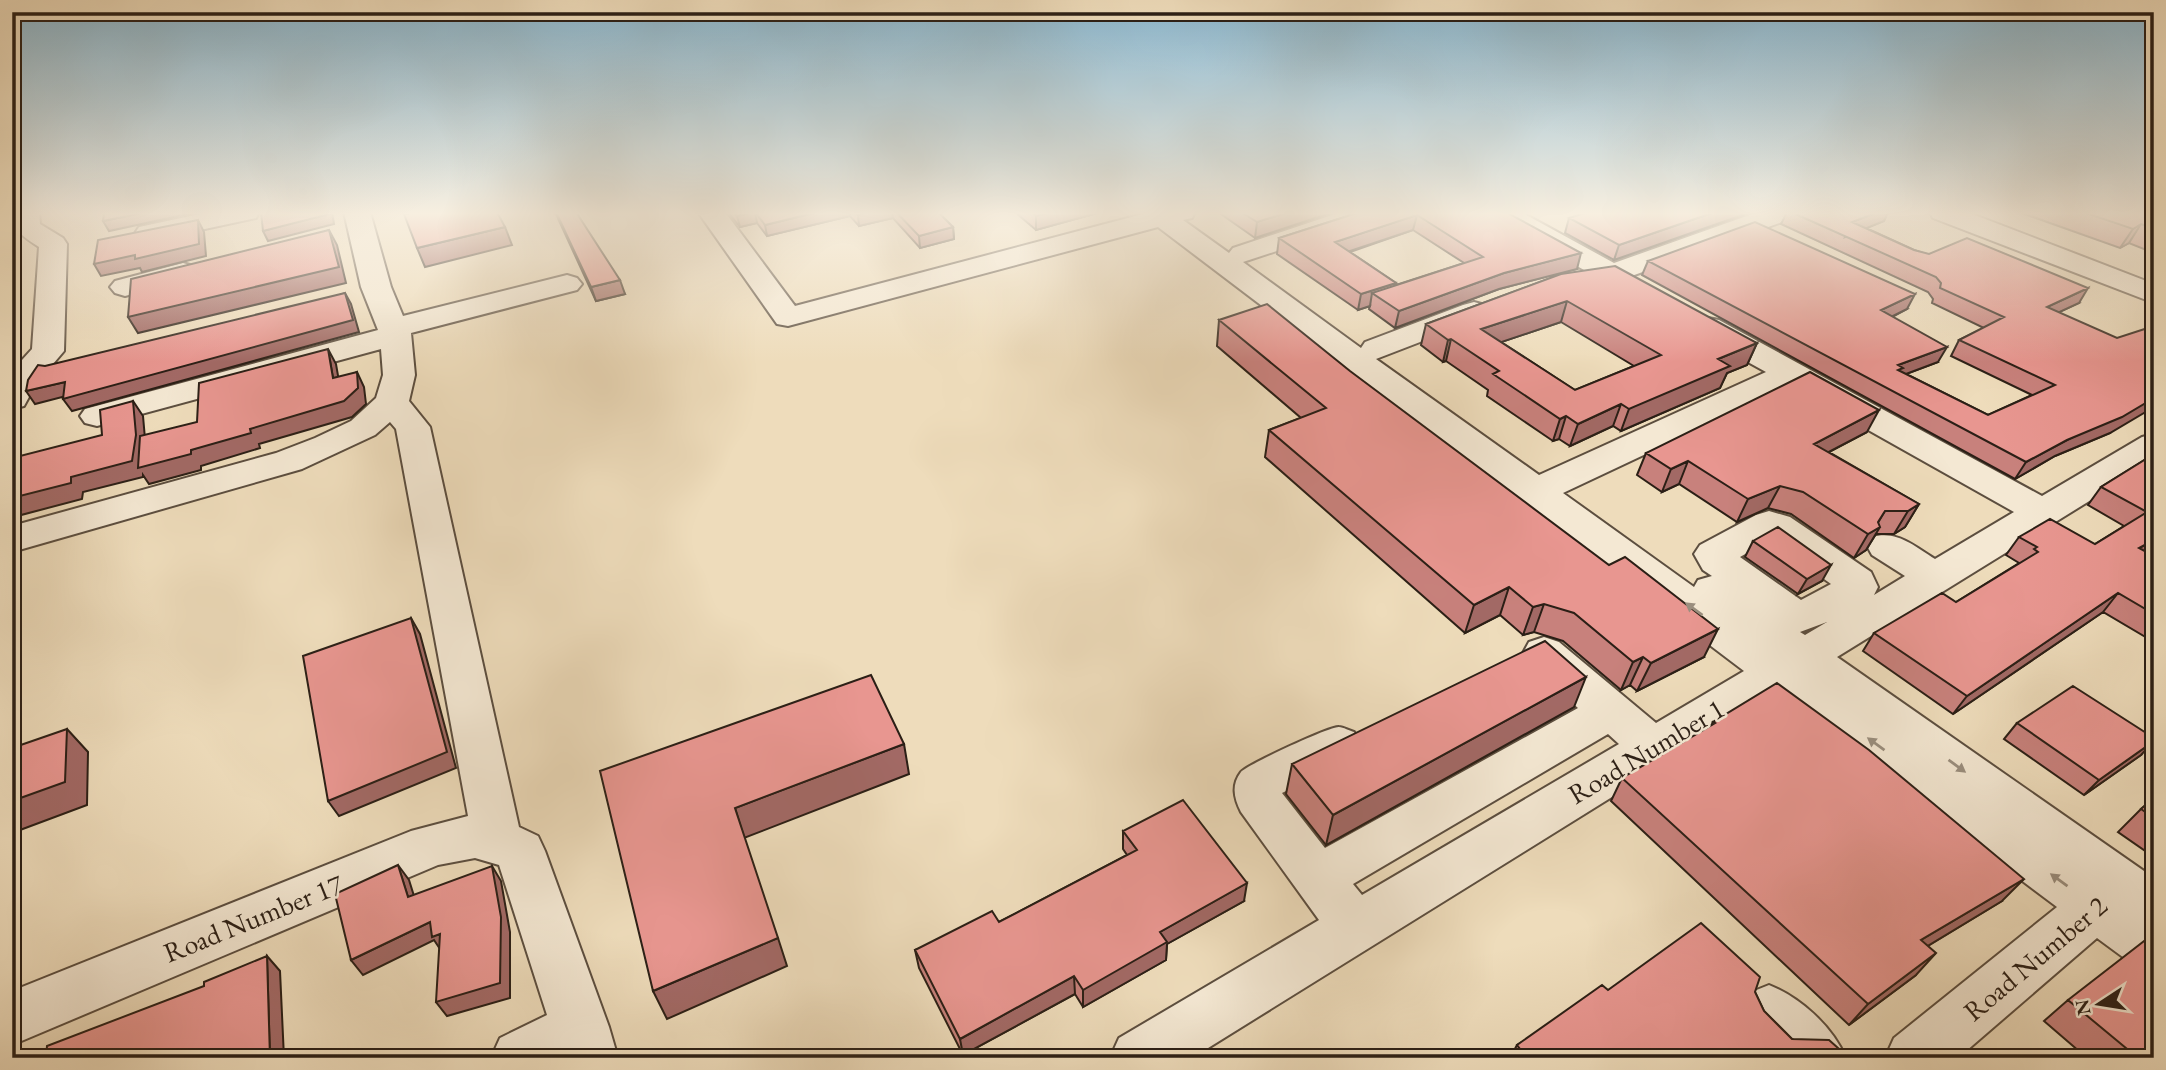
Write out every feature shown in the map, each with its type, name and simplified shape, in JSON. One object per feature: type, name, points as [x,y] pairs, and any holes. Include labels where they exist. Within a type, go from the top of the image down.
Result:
[{"type":"street","points":[[12,399],[21,381],[48,351],[52,262]]},
{"type":"street","points":[[12,539],[289,461],[363,428],[392,402],[399,375],[395,332],[363,290],[358,262]]},
{"type":"street","points":[[748,262],[788,317],[991,262]]},
{"type":"street","points":[[1239,262],[1791,664],[2124,899],[2154,949]]},
{"type":"street","points":[[1254,262],[1376,349],[1546,486]]},
{"type":"street","points":[[1590,262],[1648,294]]},
{"type":"street","points":[[1567,284],[1612,274],[1646,262]]},
{"type":"street","points":[[2071,262],[2154,294]]},
{"type":"street","points":[[2107,262],[2154,280]]},
{"type":"street","points":[[125,287],[204,267]]},
{"type":"street","points":[[97,416],[568,284]]},
{"type":"street","points":[[1376,349],[1503,300]]},
{"type":"street","points":[[1684,314],[2043,512]]},
{"type":"street","points":[[1546,486],[1791,373]]},
{"type":"street","points":[[392,402],[413,427],[497,838],[520,851],[585,1042],[520,1058]]},
{"type":"street","name":"Road Number 1","points":[[1139,1058],[1791,664],[1844,613],[1918,588],[2153,446]]},
{"type":"street","points":[[1814,542],[1918,588]]},
{"type":"street","points":[[1886,546],[1918,588]]},
{"type":"street","points":[[1508,662],[1533,650],[1546,654],[1653,747]]},
{"type":"street","points":[[1318,878],[1610,711]]},
{"type":"street","points":[[1355,927],[1258,797],[1259,783],[1371,729]]},
{"type":"street","name":"Road Number 17","points":[[12,1018],[429,846],[461,837],[497,838]]},
{"type":"street","name":"Road Number 2","points":[[1914,1058],[2124,899]]},
{"type":"street","points":[[1769,1012],[1817,1058]]},
{"type":"building","points":[[200,262],[338,262],[339,267],[128,317],[131,279]]},
{"type":"building","points":[[579,262],[608,262],[620,280],[591,287]]},
{"type":"building","points":[[1314,262],[1365,262],[1396,283],[1361,294]]},
{"type":"building","points":[[1468,262],[1547,262],[1504,273],[1399,311],[1372,293]]},
{"type":"building","points":[[1650,262],[1844,262],[1915,294],[1881,310],[1947,347],[1898,365],[1903,368],[1898,370],[1988,415],[2055,385],[1959,340],[2004,317],[1940,288],[1941,283],[1936,277],[1902,262],[2025,262],[2088,288],[2047,307],[2117,338],[2154,326],[2154,398],[2122,417],[2067,440],[2026,462]]},
{"type":"building","points":[[1615,266],[1757,343],[1718,359],[1730,366],[1629,409],[1621,404],[1578,424],[1566,416],[1560,419],[1493,374],[1499,371],[1426,324],[1561,274]],"holes":[[[1567,301],[1661,355],[1575,390],[1481,329]]]},
{"type":"building","points":[[345,293],[353,320],[63,399],[65,382],[26,391],[28,380],[38,365],[45,366]]},
{"type":"building","points":[[1267,304],[1350,371],[1609,565],[1625,557],[1718,629],[1651,663],[1643,657],[1633,662],[1574,613],[1544,604],[1533,607],[1509,587],[1474,605],[1269,430],[1326,408],[1219,320]]},
{"type":"building","points":[[328,349],[333,378],[357,372],[358,388],[344,401],[250,429],[251,433],[191,450],[191,454],[138,468],[140,436],[197,422],[199,383]]},
{"type":"building","points":[[1810,372],[1879,410],[1814,444],[1919,504],[1908,511],[1885,511],[1878,522],[1880,527],[1868,534],[1803,492],[1780,486],[1748,499],[1688,461],[1671,469],[1646,453]]},
{"type":"building","points":[[133,401],[136,435],[132,461],[71,477],[71,483],[12,498],[16,457],[102,435],[100,410]]},
{"type":"building","points":[[2154,454],[2154,540],[2139,548],[2154,556],[2154,614],[2118,593],[1967,696],[1874,633],[1942,593],[1956,602],[2038,552],[2034,549],[2037,547],[2019,537],[2050,519],[2095,544],[2147,512],[2101,487]]},
{"type":"building","points":[[1778,527],[1831,565],[1807,579],[1753,541]]},
{"type":"building","points":[[411,618],[447,752],[328,801],[303,656]]},
{"type":"building","points":[[1545,641],[1586,677],[1333,815],[1292,764]]},
{"type":"building","points":[[871,675],[904,744],[735,808],[778,938],[653,991],[600,771]]},
{"type":"building","points":[[1777,683],[1869,750],[2024,879],[1921,940],[1936,953],[1868,1004],[1622,778]]},
{"type":"building","points":[[2073,686],[2154,738],[2154,741],[2099,780],[2017,723]]},
{"type":"building","points":[[67,729],[65,782],[12,801],[12,748]]},
{"type":"building","points":[[2154,798],[2154,818],[2141,809]]},
{"type":"building","points":[[1183,800],[1247,883],[1160,932],[1167,942],[1083,990],[1074,976],[960,1039],[915,950],[992,911],[999,922],[1137,850],[1123,831]]},
{"type":"building","points":[[398,865],[408,897],[492,866],[501,917],[500,983],[436,1002],[440,934],[432,937],[430,922],[351,960],[335,894]]},
{"type":"building","points":[[1701,923],[1760,977],[1755,992],[1764,1011],[1792,1039],[1829,1040],[1838,1048],[1826,1058],[1527,1058],[1517,1045],[1602,985],[1608,990]]},
{"type":"building","points":[[2148,938],[2154,942],[2154,1058],[2138,1058],[2068,1000]]},
{"type":"building","points":[[267,956],[270,1058],[46,1058],[47,1046],[204,986],[204,982]]},
{"type":"building","points":[[1212,1051],[1217,1058],[1201,1058]]}]
